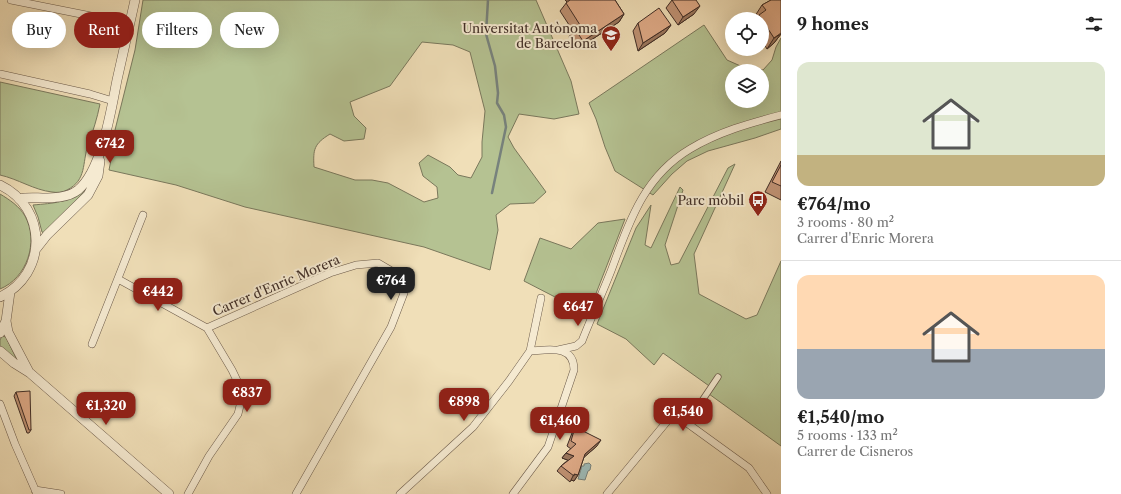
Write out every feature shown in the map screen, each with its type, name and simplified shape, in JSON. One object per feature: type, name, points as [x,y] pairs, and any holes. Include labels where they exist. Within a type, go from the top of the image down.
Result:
[{"type":"street","points":[[11,0],[74,13]]},
{"type":"street","points":[[36,249],[47,235],[88,195],[98,176],[101,150],[135,0]]},
{"type":"street","points":[[0,74],[90,94],[112,101]]},
{"type":"street","points":[[530,351],[558,350],[572,348],[580,344],[628,223],[641,199],[656,178],[671,163],[689,149],[711,138],[748,124],[781,115]]},
{"type":"street","points":[[20,199],[59,197],[69,195],[78,190],[91,174],[101,150]]},
{"type":"street","points":[[0,185],[20,199],[28,210],[34,224],[36,238],[36,249],[26,276],[10,292],[0,297]]},
{"type":"street","points":[[92,344],[143,215]]},
{"type":"street","name":"Carrer d'Enric Morera","points":[[118,279],[207,328],[330,273],[356,265],[378,263],[395,273],[404,293],[391,327],[296,494]]},
{"type":"street","points":[[10,292],[6,321],[8,332],[30,373]]},
{"type":"street","points":[[400,494],[473,427],[530,351],[541,298]]},
{"type":"street","points":[[0,333],[6,321]]},
{"type":"street","points":[[188,494],[209,456],[238,414],[242,393],[232,370],[207,328]]},
{"type":"street","points":[[513,494],[548,447],[574,370],[574,364],[571,357],[565,352],[558,350]]},
{"type":"street","points":[[0,351],[4,358],[30,373],[169,494]]},
{"type":"street","points":[[687,423],[718,377]]},
{"type":"street","points":[[0,404],[15,444],[36,492],[61,494]]},
{"type":"street","points":[[607,494],[669,419],[680,418],[750,468],[767,494]]},
{"type":"green space","points":[[143,0],[536,0],[571,81],[579,114],[554,119],[519,114],[508,137],[514,148],[546,192],[534,203],[510,204],[496,215],[498,230],[490,270],[424,247],[245,207],[176,185],[109,170],[113,138],[135,50]],"holes":[[[422,42],[453,45],[470,52],[485,111],[482,157],[471,178],[458,175],[450,167],[428,155],[419,163],[423,176],[437,187],[438,198],[424,202],[388,183],[372,180],[355,180],[314,167],[314,151],[318,144],[330,134],[344,141],[364,139],[366,128],[354,116],[350,102],[390,86]]]},
{"type":"green space","points":[[704,25],[727,60],[736,64],[725,64],[725,108],[769,108],[768,64],[772,60],[776,47],[781,38],[781,129],[708,151],[687,161],[672,174],[653,195],[615,171],[589,103]]},
{"type":"green space","points":[[0,82],[100,104],[86,152],[81,176],[73,186],[67,190],[58,192],[45,191],[0,175]]},
{"type":"green space","points":[[735,164],[694,254],[699,294],[746,319],[757,315],[781,261],[781,446],[709,394],[712,388],[663,353],[654,365],[626,339],[597,324],[636,228],[651,205],[645,245],[651,248],[680,187],[683,190],[665,245],[671,265],[679,263],[728,168]]},
{"type":"green space","points":[[86,189],[44,233],[42,232],[33,205],[67,200]]},
{"type":"green space","points":[[0,194],[23,212],[29,226],[31,237],[28,258],[23,268],[17,277],[0,289]]},
{"type":"green space","points":[[625,219],[588,314],[524,281],[540,238],[571,249],[598,223]]},
{"type":"green space","points":[[2,336],[6,337],[17,360],[0,346]]},
{"type":"water","points":[[589,463],[591,465],[590,470],[588,471],[585,480],[578,479],[582,466]]},
{"type":"building","points":[[570,0],[615,0],[624,14],[583,41],[575,29],[580,25],[566,3]]},
{"type":"building","points":[[672,0],[696,0],[700,6],[683,17]]},
{"type":"building","points":[[771,0],[781,0],[781,33],[774,38],[769,30],[769,12],[763,12],[766,10],[762,5]]},
{"type":"building","points":[[659,8],[671,25],[643,43],[638,23]]},
{"type":"building","points":[[781,165],[781,186],[772,182]]},
{"type":"building","points":[[30,391],[31,430],[29,430],[16,392]]},
{"type":"building","points":[[575,427],[601,440],[585,454],[578,475],[574,474],[574,476],[561,466],[574,456],[566,453],[576,444],[571,441]]},
{"type":"waterway","points":[[488,0],[486,34],[495,66],[498,93],[497,103],[504,115],[506,127],[492,193]]},
{"type":"place","name":"Universitat Autònoma de Barcelona","points":[[611,52]]},
{"type":"place","name":"Parc mòbil","points":[[758,217]]}]
